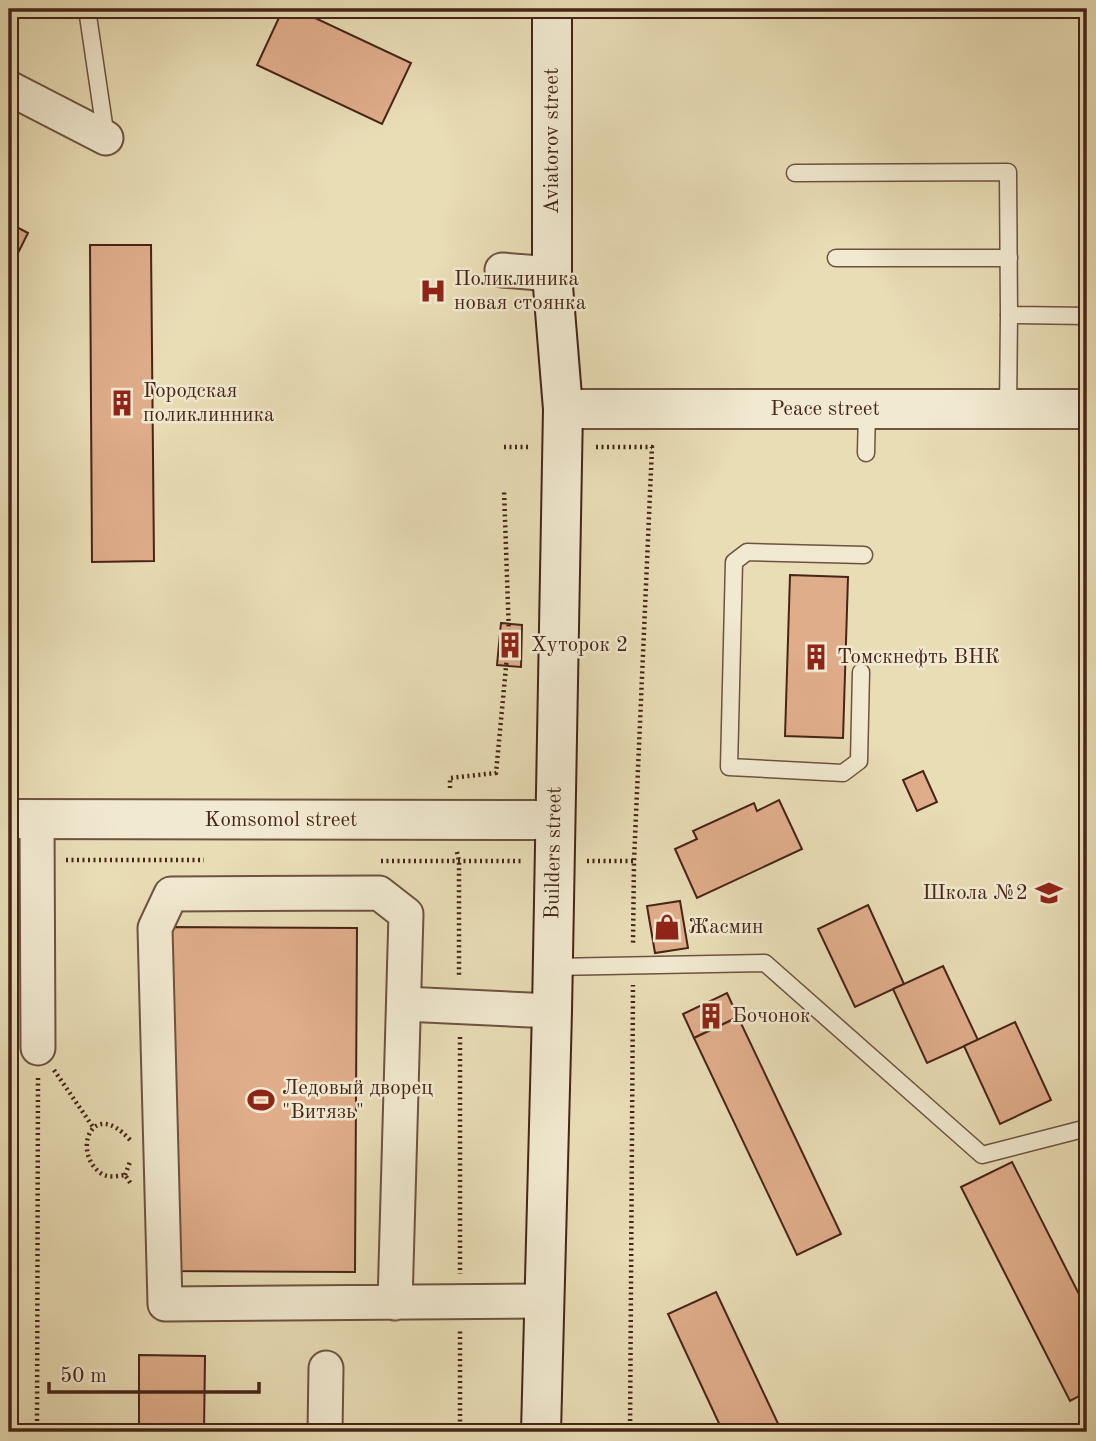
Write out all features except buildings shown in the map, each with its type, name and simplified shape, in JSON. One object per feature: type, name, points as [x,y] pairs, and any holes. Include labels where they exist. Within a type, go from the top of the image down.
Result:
[{"type":"main road","name":"Aviatorov street","points":[[552,9],[552,274]]},
{"type":"main road","name":"Builders street","points":[[541,1432],[563,428],[552,274]]},
{"type":"main road","name":"Peace street","points":[[563,428],[867,409],[1087,409]]},
{"type":"main road","name":"Komsomol street","points":[[23,819],[554,820]]},
{"type":"street","points":[[9,88],[106,138]]},
{"type":"street","points":[[502,270],[552,274]]},
{"type":"street","points":[[23,819],[38,1048]]},
{"type":"street","points":[[396,1303],[406,914],[379,893],[171,894],[155,928],[165,1304],[396,1303],[544,1301]]},
{"type":"street","points":[[404,1004],[552,1011]]},
{"type":"street","points":[[325,1432],[326,1368]]},
{"type":"lane","points":[[87,9],[106,138]]},
{"type":"lane","points":[[796,173],[1008,172],[1008,409]]},
{"type":"lane","points":[[836,258],[1009,258]]},
{"type":"lane","points":[[1009,315],[1087,316]]},
{"type":"lane","points":[[866,453],[867,409]]},
{"type":"lane","points":[[861,672],[859,761],[843,773],[729,767],[734,562],[747,552],[864,555]]},
{"type":"lane","points":[[552,967],[765,963],[982,1155],[1087,1129]]},
{"type":"path","points":[[504,447],[563,428],[652,447],[634,861],[630,1432]]},
{"type":"path","points":[[457,1432],[460,1424],[459,861],[450,821],[450,778],[496,773],[509,635],[504,490]]},
{"type":"path","points":[[38,1048],[93,1127]]},
{"type":"path","points":[[37,1432],[38,1048]]},
{"type":"path","points":[[125,1175],[111,1177],[102,1174],[92,1163],[86,1136],[93,1127],[107,1124],[120,1129],[131,1142]]},
{"type":"path","points":[[125,1175],[132,1156]]},
{"type":"path","points":[[125,1175],[131,1185]]},
{"type":"place","name":"Поликлиника новая стоянка","points":[[433,291]]},
{"type":"place","name":"Городская поликлинника","points":[[122,403]]},
{"type":"place","name":"Хуторок 2","points":[[510,645]]},
{"type":"place","name":"Томскнефть ВНК","points":[[816,657]]},
{"type":"place","name":"Школа №2","points":[[1049,893]]},
{"type":"place","name":"Жасмин","points":[[667,927]]},
{"type":"place","name":"Бочонок","points":[[711,1016]]},
{"type":"place","name":"Ледовый дворец \"Витязь\"","points":[[261,1100]]}]
